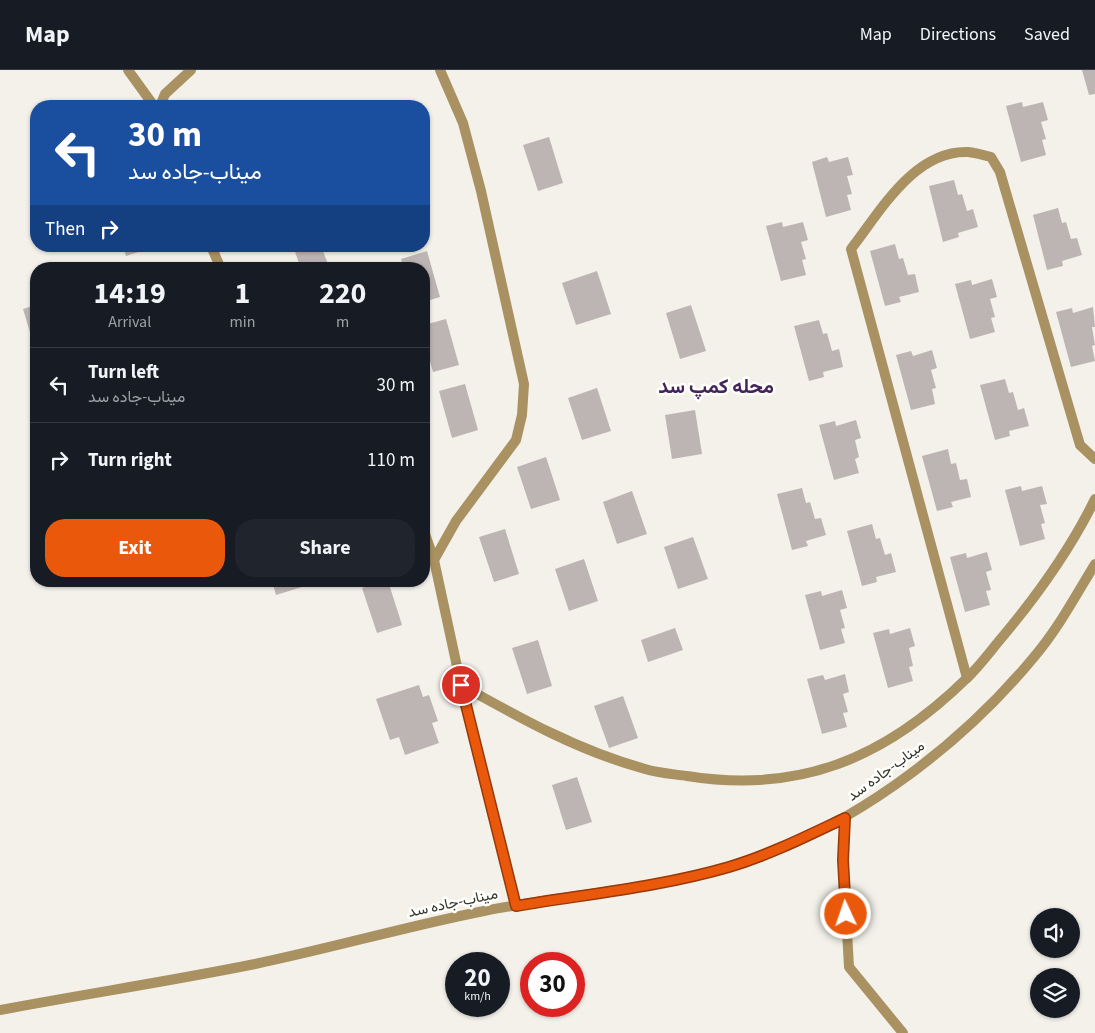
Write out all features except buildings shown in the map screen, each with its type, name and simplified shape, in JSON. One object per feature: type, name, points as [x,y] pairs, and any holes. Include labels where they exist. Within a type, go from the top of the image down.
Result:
[{"type":"street","points":[[128,70],[150,100]]},
{"type":"street","points":[[162,100],[165,94],[191,70]]},
{"type":"street","points":[[434,560],[456,521],[516,440],[522,415],[524,384],[482,191],[463,123],[440,70]]},
{"type":"street","points":[[967,678],[851,249],[913,172],[935,159],[967,152],[991,157],[1000,172],[1080,445],[1095,459]]},
{"type":"street","points":[[461,685],[551,735],[645,769],[713,780],[771,780],[828,769],[882,744],[933,709],[967,678],[1028,606],[1081,528],[1095,500]]},
{"type":"street","points":[[430,548],[461,685],[516,906]]},
{"type":"street","name":"میناب-جاده سد","points":[[0,1010],[255,964],[485,910],[670,881],[730,866],[791,844],[845,818],[936,754],[990,706],[1037,655],[1095,564]]},
{"type":"street","points":[[845,818],[843,860],[849,967],[903,1033]]},
{"type":"district","name":"محله کمپ سد","points":[[716,387]]},
{"type":"route","points":[[461,685],[516,906],[670,881],[730,866],[791,844],[845,818],[843,860],[846,914]]}]
